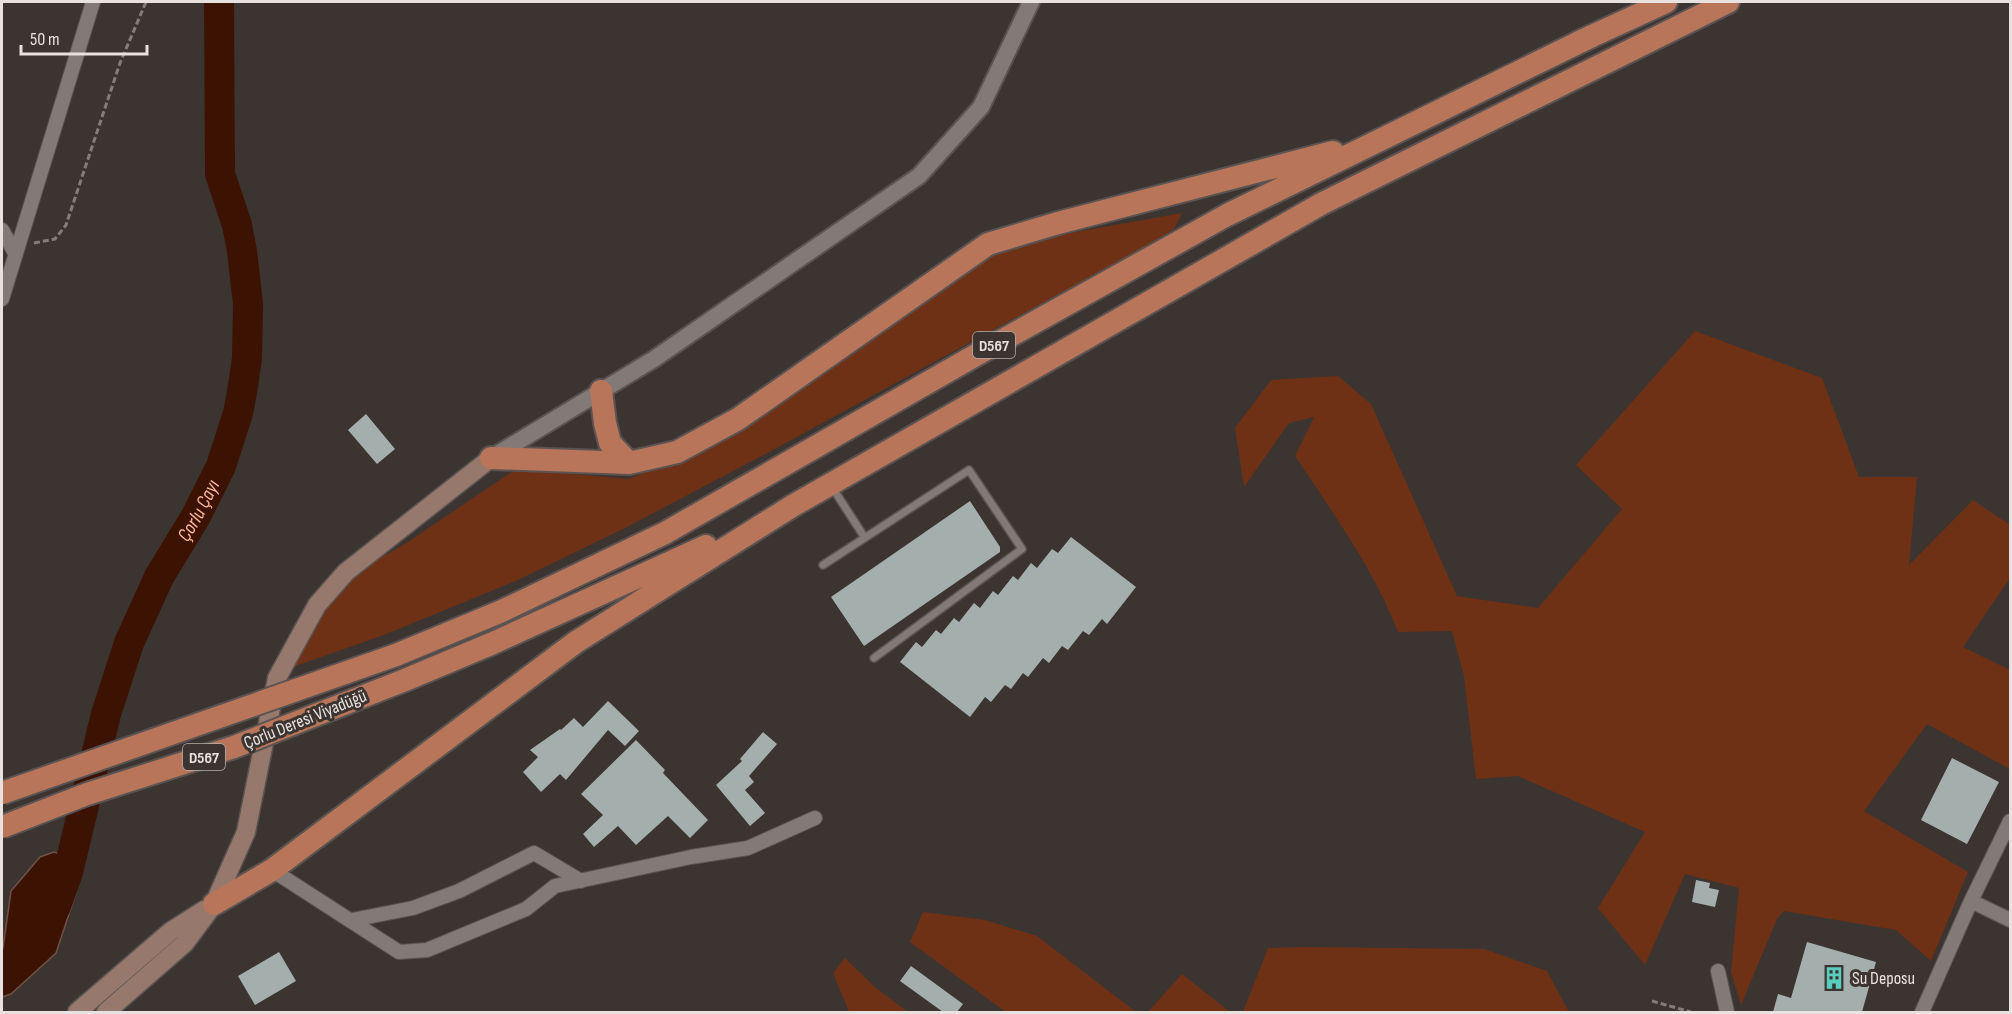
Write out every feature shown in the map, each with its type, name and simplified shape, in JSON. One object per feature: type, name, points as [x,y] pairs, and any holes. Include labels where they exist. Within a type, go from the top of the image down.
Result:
[{"type":"highway","name":"D567","points":[[1592,36],[1666,2]]},
{"type":"highway","name":"D567","points":[[794,505],[1321,204],[1728,2]]},
{"type":"highway","points":[[491,458],[629,463],[677,452],[738,419],[987,244],[1058,223],[1342,150],[1592,36]]},
{"type":"highway","name":"Çorlu Deresi Viyadüğü","points":[[2,793],[396,655],[502,611],[664,532],[1227,215],[1592,36]]},
{"type":"highway","points":[[601,391],[610,443],[629,463]]},
{"type":"highway","points":[[214,904],[272,870],[576,642],[794,505]]},
{"type":"highway","name":"Çorlu Deresi Viyadüğü","points":[[2,827],[87,794],[234,747],[405,680],[614,589],[794,505]]},
{"type":"main road","points":[[106,1012],[185,943],[214,904],[246,832],[278,678],[317,605],[346,572],[491,458]]},
{"type":"main road","points":[[77,1012],[171,931],[214,904]]},
{"type":"street","points":[[2,299],[93,2]]},
{"type":"street","points":[[491,458],[654,359],[919,176],[981,107],[1031,2]]},
{"type":"street","points":[[2,230],[16,249]]},
{"type":"street","points":[[272,870],[399,952],[427,950],[526,909],[555,886],[691,856],[747,848],[815,818]]},
{"type":"street","points":[[1922,1012],[2010,820]]},
{"type":"street","points":[[352,920],[413,908],[459,891],[534,853],[581,880]]},
{"type":"street","points":[[1971,901],[2010,920]]},
{"type":"street","points":[[1718,971],[1728,1012]]},
{"type":"lane","points":[[823,565],[969,470],[1022,549],[874,658]]},
{"type":"lane","points":[[831,484],[865,538]]},
{"type":"path","points":[[16,249],[55,239],[66,225],[120,63],[146,2]]},
{"type":"path","points":[[1652,1001],[1691,1012]]},
{"type":"shaded area","points":[[1182,213],[1174,229],[1147,246],[625,528],[518,580],[384,635],[287,669],[343,580],[408,542],[516,469],[629,479],[669,461],[976,259],[1025,241]]},
{"type":"shaded area","points":[[1695,331],[1822,378],[1859,477],[1917,477],[1909,565],[1973,500],[2010,525],[2010,578],[1963,647],[2010,670],[2010,769],[1927,724],[1864,811],[1968,872],[1931,961],[1896,930],[1784,911],[1777,919],[1741,1005],[1731,972],[1739,888],[1685,874],[1645,965],[1598,908],[1645,832],[1518,776],[1476,779],[1464,676],[1452,631],[1398,632],[1365,563],[1295,456],[1314,417],[1289,423],[1244,487],[1235,428],[1271,380],[1338,376],[1371,404],[1457,596],[1538,608],[1622,509],[1576,465]]},
{"type":"shaded area","points":[[54,852],[59,854],[69,866],[76,893],[56,953],[11,994],[2,997],[2,950],[11,891],[40,857]]},
{"type":"shaded area","points":[[923,912],[985,920],[1037,936],[1136,1012],[1001,1012],[1003,1010],[910,942]]},
{"type":"shaded area","points":[[1268,948],[1484,949],[1547,971],[1569,1012],[1243,1012]]},
{"type":"shaded area","points":[[845,958],[876,988],[908,1012],[849,1012],[833,973]]},
{"type":"shaded area","points":[[1182,974],[1230,1012],[1148,1012]]},
{"type":"building","points":[[366,414],[395,449],[377,464],[348,430]]},
{"type":"building","points":[[970,501],[1000,547],[1000,552],[864,646],[831,597]]},
{"type":"building","points":[[1071,537],[1136,587],[1107,624],[1102,619],[1089,635],[1083,631],[1068,650],[1062,646],[1049,663],[1043,658],[1028,677],[1023,673],[1011,689],[1005,685],[991,702],[985,697],[970,717],[900,662],[916,642],[922,647],[936,630],[941,634],[954,618],[959,622],[974,603],[980,608],[993,591],[998,595],[1013,576],[1018,580],[1031,563],[1037,568],[1052,549],[1058,553]]},
{"type":"building","points":[[608,701],[639,731],[625,746],[608,730],[566,780],[560,774],[541,792],[523,772],[538,757],[530,750],[561,730],[574,718],[583,727]]},
{"type":"building","points":[[763,732],[777,744],[749,776],[754,782],[745,790],[765,813],[750,826],[716,785],[742,761],[740,759]]},
{"type":"building","points":[[636,740],[665,770],[663,773],[708,820],[690,838],[668,816],[636,845],[618,826],[594,847],[583,834],[603,815],[581,794]]},
{"type":"building","points":[[1952,758],[1999,782],[1967,844],[1921,820]]},
{"type":"building","points":[[1696,880],[1710,883],[1709,888],[1719,890],[1715,907],[1692,902]]},
{"type":"building","name":"Su Deposu","points":[[1807,942],[1876,962],[1862,1012],[1773,1012],[1778,994],[1791,998]]},
{"type":"building","points":[[279,952],[296,981],[255,1005],[238,976]]},
{"type":"building","points":[[911,966],[963,1004],[957,1012],[943,1012],[900,981]]},
{"type":"waterway","name":"Çorlu Çayı","points":[[56,906],[68,872],[106,714],[129,643],[159,577],[196,516],[221,466],[238,413],[243,386],[247,358],[248,304],[237,225],[220,174],[219,2]]},
{"type":"place","name":"Su Deposu","points":[[1834,978]]}]
